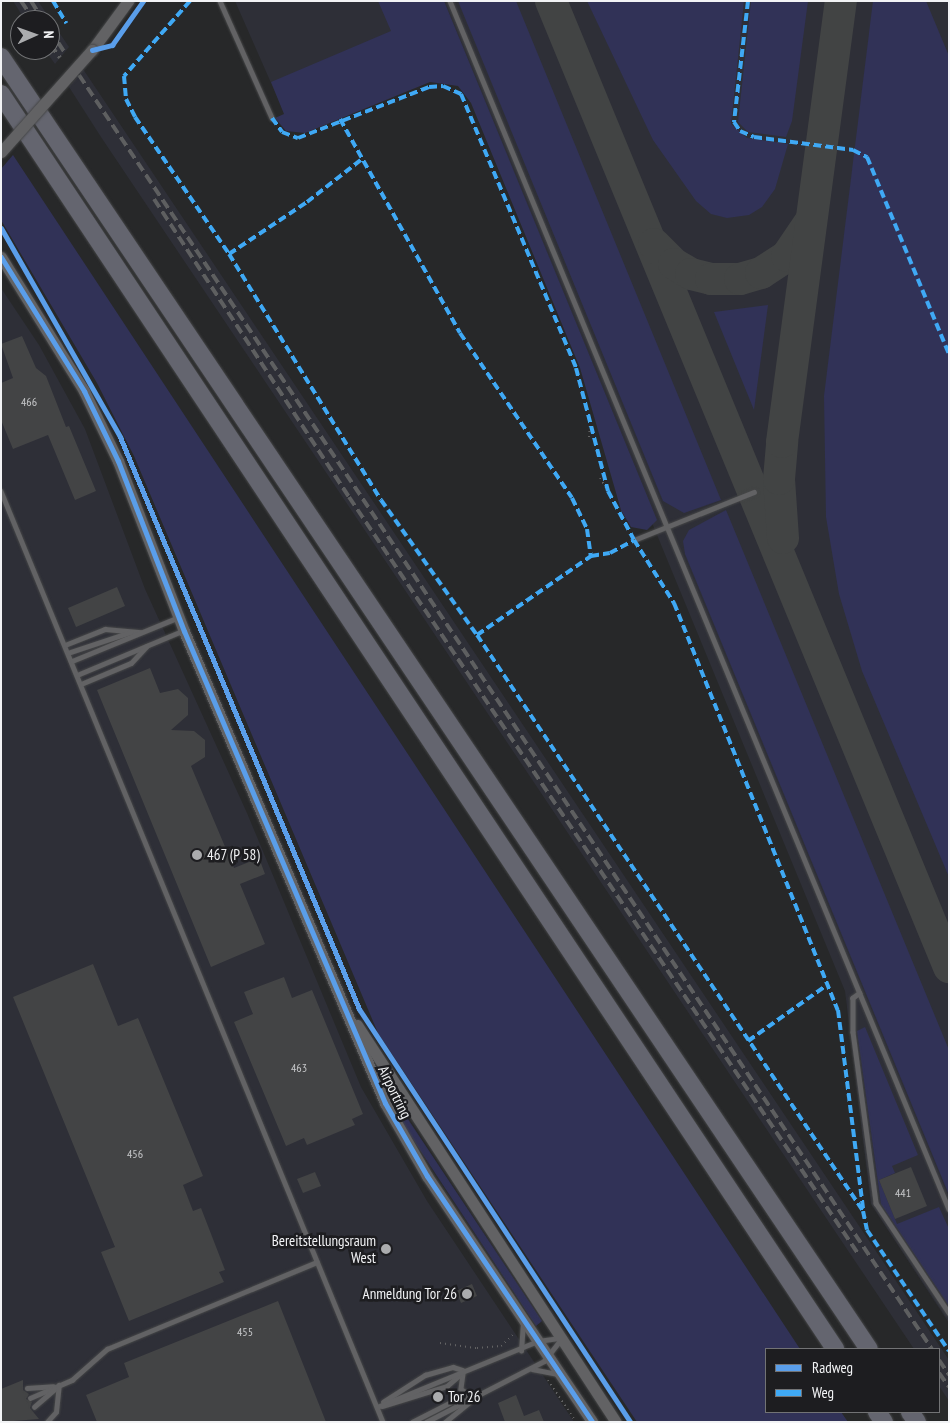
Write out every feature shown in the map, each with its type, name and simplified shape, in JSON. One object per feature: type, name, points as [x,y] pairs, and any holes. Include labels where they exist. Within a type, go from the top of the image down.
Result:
[{"type":"highway","points":[[1,57],[867,1348]]},
{"type":"highway","points":[[1,94],[834,1348]]},
{"type":"street","points":[[1,152],[92,50],[128,1]]},
{"type":"street","name":"Airportring","points":[[1,257],[98,418],[178,618],[323,956],[368,1066],[406,1142],[592,1422]]},
{"type":"street","name":"Airportring","points":[[323,956],[398,1092],[616,1422]]},
{"type":"lane","points":[[220,1],[272,118]]},
{"type":"lane","points":[[450,1],[666,529],[949,1209]]},
{"type":"lane","points":[[1,492],[383,1422]]},
{"type":"lane","points":[[634,540],[666,529],[754,492]]},
{"type":"lane","points":[[72,661],[178,618]]},
{"type":"lane","points":[[65,645],[104,629],[142,632]]},
{"type":"lane","points":[[77,675],[184,631]]},
{"type":"lane","points":[[68,652],[112,636],[142,632]]},
{"type":"lane","points":[[81,684],[131,663],[148,645]]},
{"type":"lane","points":[[860,992],[853,998],[853,1032],[876,1203],[949,1313]]},
{"type":"lane","points":[[30,1398],[83,1372],[107,1349],[317,1262]]},
{"type":"lane","points":[[521,1351],[522,1318]]},
{"type":"lane","points":[[377,1407],[464,1371],[521,1351],[538,1341],[562,1338]]},
{"type":"lane","points":[[426,1422],[532,1369],[550,1358],[562,1338]]},
{"type":"lane","points":[[377,1407],[425,1375],[453,1367],[464,1371]]},
{"type":"lane","points":[[532,1369],[561,1375]]},
{"type":"lane","points":[[377,1407],[406,1402],[447,1386],[464,1371]]},
{"type":"lane","points":[[464,1371],[461,1389],[474,1397]]},
{"type":"lane","points":[[27,1388],[59,1385]]},
{"type":"lane","points":[[34,1407],[59,1385]]},
{"type":"lane","points":[[47,1422],[56,1412],[59,1385]]},
{"type":"lane","points":[[412,1422],[451,1402],[474,1397]]},
{"type":"lane","points":[[445,1422],[465,1410],[474,1397]]},
{"type":"path","points":[[589,437],[587,430],[590,424]]},
{"type":"path","points":[[600,478],[601,484],[608,491]]},
{"type":"path","points":[[440,1343],[477,1348],[501,1346],[517,1332]]},
{"type":"shaded area","points":[[13,1],[38,1],[44,10],[19,10]]},
{"type":"shaded area","points":[[235,1],[949,1],[949,1323],[871,1204],[845,991],[460,57],[290,126]]},
{"type":"shaded area","points":[[378,1],[444,1],[657,520],[647,530],[631,527],[621,510],[580,368],[471,103],[458,86],[430,82],[305,133],[286,131],[275,118],[284,114],[271,82],[391,31]]},
{"type":"shaded area","points":[[458,1],[516,1],[721,500],[684,513],[663,501]]},
{"type":"shaded area","points":[[587,1],[744,1],[731,124],[747,138],[788,144],[775,189],[762,207],[749,215],[727,218],[711,214],[696,201],[653,140]]},
{"type":"shaded area","points":[[751,1],[808,1],[792,121],[786,137],[748,132],[738,122]]},
{"type":"shaded area","points":[[873,1],[926,1],[949,56],[949,877],[862,671],[839,594],[826,517],[824,396]]},
{"type":"shaded area","points":[[60,34],[69,47],[60,58]]},
{"type":"shaded area","points":[[83,69],[949,1360],[949,1401],[940,1388],[940,1348],[913,1348],[69,87]]},
{"type":"shaded area","points":[[13,155],[799,1348],[765,1348],[765,1413],[842,1413],[848,1422],[637,1422],[378,1033],[134,456],[97,383],[1,220],[1,169]]},
{"type":"shaded area","points":[[1,288],[39,345],[85,429],[145,589],[247,813],[361,1087],[427,1201],[574,1422],[1,1422]]},
{"type":"shaded area","points":[[768,305],[754,410],[714,312]]},
{"type":"shaded area","points":[[726,510],[949,1050],[949,1195],[685,554],[683,541],[689,530]]},
{"type":"shaded area","points":[[865,1027],[918,1155],[892,1166],[895,1173],[879,1180],[897,1224],[939,1207],[949,1229],[949,1306],[881,1204],[857,1031]]},
{"type":"shaded area","points":[[378,1074],[542,1321],[536,1326],[404,1126]]},
{"type":"building","points":[[22,336],[36,368],[46,376],[66,427],[69,426],[96,491],[75,500],[48,435],[13,449],[1,420],[1,383],[13,378],[1,344]]},
{"type":"building","points":[[117,587],[125,606],[76,627],[68,608]]},
{"type":"building","name":"467 (P 58)","points":[[150,668],[160,693],[178,689],[188,698],[188,715],[171,730],[194,731],[205,740],[205,757],[191,766],[234,868],[259,858],[265,874],[240,884],[265,944],[211,967],[97,690]]},
{"type":"building","points":[[93,964],[118,1026],[138,1018],[203,1176],[183,1185],[193,1211],[201,1208],[225,1270],[219,1272],[224,1282],[129,1321],[101,1252],[115,1247],[13,997]]},
{"type":"building","points":[[284,977],[292,998],[312,990],[363,1114],[352,1119],[355,1125],[307,1145],[304,1138],[286,1146],[234,1022],[253,1014],[244,992]]},
{"type":"building","points":[[911,1167],[927,1206],[895,1219],[879,1180]]},
{"type":"building","points":[[315,1172],[321,1186],[303,1193],[297,1179]]},
{"type":"building","name":"Anmeldung Tor 26","points":[[472,1284],[477,1296],[461,1303],[456,1291]]},
{"type":"building","points":[[278,1301],[326,1422],[97,1422],[86,1395],[129,1377],[124,1363]]},
{"type":"building","points":[[23,1380],[23,1390],[29,1394],[26,1399],[32,1402],[30,1408],[39,1419],[1,1422],[1,1389]]},
{"type":"building","points":[[516,1395],[524,1416],[539,1410],[544,1422],[505,1422],[498,1403]]},
{"type":"taxiway","points":[[551,1],[949,967]]},
{"type":"taxiway","points":[[783,538],[779,479],[782,442],[841,1]]},
{"type":"taxiway","points":[[654,244],[674,264],[691,274],[711,279],[740,279],[761,273],[787,256],[809,223]]},
{"type":"railway","points":[[21,1],[27,10]]},
{"type":"railway","points":[[31,1],[37,10]]},
{"type":"railway","points":[[60,45],[65,53]]},
{"type":"railway","points":[[79,75],[931,1348]]},
{"type":"railway","points":[[154,199],[349,497],[859,1255]]},
{"type":"railway","points":[[940,1362],[949,1375]]},
{"type":"railway","points":[[940,1374],[949,1387]]},
{"type":"marked path","points":[[53,1],[66,23]]},
{"type":"marked path","points":[[190,1],[124,76],[126,99],[135,117],[229,254],[381,500],[477,635],[863,1211],[867,1230],[949,1351]]},
{"type":"marked path","points":[[748,1],[734,122],[740,131],[754,137],[853,150],[867,157],[949,354]]},
{"type":"marked path","points":[[272,118],[282,132],[298,138],[429,87],[443,86],[461,94],[576,368],[608,491],[634,540]]},
{"type":"marked path","points":[[340,119],[460,333],[572,498],[587,529],[591,556],[610,553],[634,540],[674,603],[838,1010],[863,1208]]},
{"type":"marked path","points":[[229,254],[307,202],[362,159]]},
{"type":"marked path","points":[[477,635],[591,556]]},
{"type":"marked path","points":[[748,1041],[827,985]]},
{"type":"cycle path","points":[[92,50],[112,45],[143,1]]},
{"type":"cycle path","points":[[1,228],[120,437],[359,1009],[630,1422]]},
{"type":"cycle path","points":[[1,257],[84,391],[118,461],[184,631],[385,1103],[427,1176],[592,1422]]},
{"type":"place","name":"467 (P 58)","points":[[197,855]]},
{"type":"place","name":"Bereitstellungsraum West","points":[[386,1249]]},
{"type":"place","name":"Anmeldung Tor 26","points":[[467,1294]]},
{"type":"place","name":"Tor 26","points":[[438,1397]]}]
